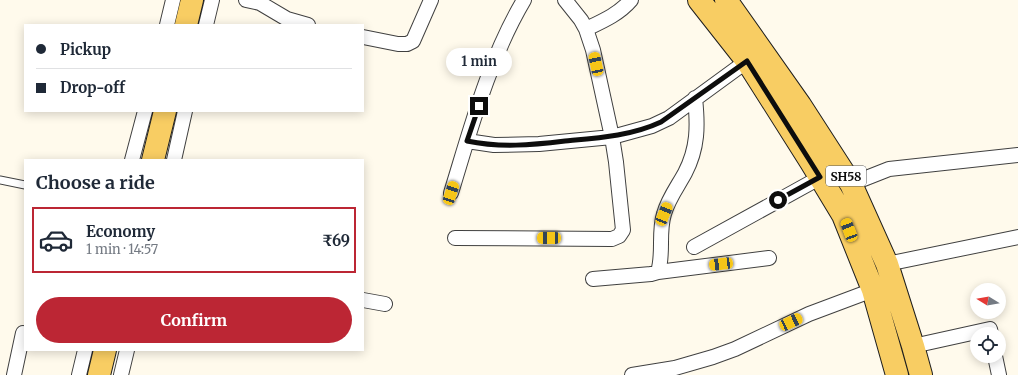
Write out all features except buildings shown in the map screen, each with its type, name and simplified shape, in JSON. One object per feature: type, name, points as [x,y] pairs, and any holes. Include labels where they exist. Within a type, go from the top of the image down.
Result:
[{"type":"main road","points":[[186,24],[192,0]]},
{"type":"main road","name":"SH58","points":[[699,0],[747,61],[843,215],[872,290],[897,375]]},
{"type":"main road","name":"SH58","points":[[726,0],[803,109],[852,184],[887,264],[921,375]]},
{"type":"main road","points":[[153,159],[165,112]]},
{"type":"main road","points":[[99,375],[105,351]]},
{"type":"street","points":[[166,24],[173,0]]},
{"type":"street","points":[[206,24],[212,0]]},
{"type":"street","points":[[246,0],[260,3],[287,19],[304,24]]},
{"type":"street","points":[[364,37],[398,44],[407,44],[413,41],[431,0]]},
{"type":"street","points":[[451,193],[482,94],[512,22],[524,0]]},
{"type":"street","points":[[455,238],[612,238],[619,236],[623,230],[612,137],[593,50],[581,20],[565,0]]},
{"type":"street","points":[[586,30],[614,16],[631,0]]},
{"type":"street","points":[[467,141],[482,144],[503,145],[539,144],[612,137],[652,126],[661,122],[747,61]]},
{"type":"street","points":[[658,272],[664,214],[671,197],[692,157],[697,138],[698,123],[695,98]]},
{"type":"street","points":[[132,159],[145,112]]},
{"type":"street","points":[[174,159],[186,112]]},
{"type":"street","points":[[852,184],[890,169],[1018,155]]},
{"type":"street","points":[[694,247],[820,177]]},
{"type":"street","points":[[887,264],[1018,237]]},
{"type":"street","points":[[593,279],[651,274],[769,258]]},
{"type":"street","points":[[632,375],[676,368],[713,357],[808,314],[872,290]]},
{"type":"street","points":[[364,300],[385,304]]},
{"type":"street","points":[[14,375],[23,333]]},
{"type":"street","points":[[913,346],[970,333]]},
{"type":"street","points":[[79,375],[85,351]]},
{"type":"street","points":[[121,375],[127,351]]},
{"type":"street","points":[[996,363],[999,375]]},
{"type":"lane","points":[[0,180],[24,185]]},
{"type":"route","points":[[479,106],[467,141],[482,144],[503,145],[539,144],[612,137],[652,126],[669,118],[747,61],[820,177],[778,200]]}]
